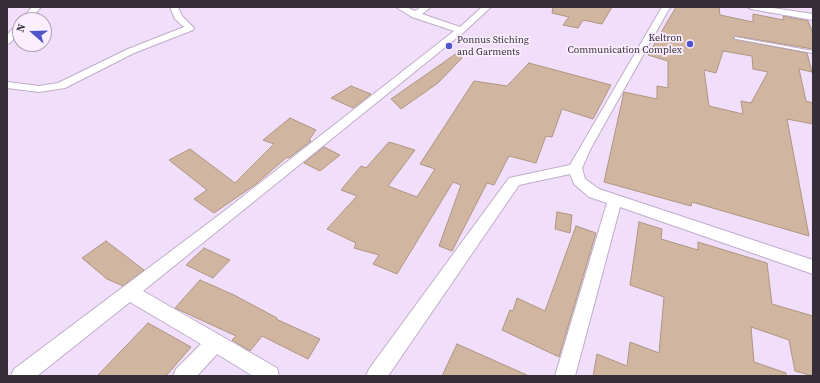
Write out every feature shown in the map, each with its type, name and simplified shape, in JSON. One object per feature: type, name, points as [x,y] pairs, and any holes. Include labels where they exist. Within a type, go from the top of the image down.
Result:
[{"type":"street","points":[[7,85],[39,89],[61,86],[130,51],[190,28],[178,17],[174,7]]},
{"type":"street","points":[[400,7],[415,15],[461,30]]},
{"type":"street","points":[[415,15],[427,7]]},
{"type":"street","points":[[21,376],[461,30],[487,7]]},
{"type":"street","points":[[666,7],[585,148],[575,168],[579,181],[594,193],[615,201],[813,267]]},
{"type":"street","points":[[751,7],[813,17]]},
{"type":"street","points":[[376,376],[514,181],[575,168]]},
{"type":"street","points":[[565,376],[615,201]]},
{"type":"street","points":[[129,292],[270,375]]},
{"type":"street","points":[[183,376],[215,343]]},
{"type":"lane","points":[[737,38],[813,52]]},
{"type":"building","points":[[553,7],[612,7],[602,24],[583,20],[578,28],[563,25],[569,17],[552,13]]},
{"type":"building","points":[[676,7],[719,7],[720,15],[753,22],[753,14],[784,20],[783,16],[808,21],[813,33],[813,49],[735,36],[734,39],[807,53],[812,72],[799,69],[806,101],[813,103],[813,124],[787,119],[809,236],[692,202],[691,206],[604,182],[624,92],[657,99],[657,86],[668,88],[668,61],[648,55]],"holes":[[[723,51],[752,56],[753,69],[768,72],[751,103],[741,101],[743,114],[709,106],[704,70],[716,73]]]},
{"type":"building","points":[[457,53],[462,58],[438,83],[401,109],[391,99]]},
{"type":"building","points":[[529,63],[611,85],[593,119],[562,109],[552,137],[546,136],[536,163],[509,156],[494,185],[487,183],[452,251],[439,246],[461,185],[453,182],[397,274],[373,264],[379,255],[354,248],[356,243],[327,229],[357,196],[341,190],[361,166],[366,168],[389,142],[415,150],[388,186],[417,197],[435,169],[420,164],[474,81],[507,86]]},
{"type":"building","points":[[351,86],[371,94],[353,108],[331,98]]},
{"type":"building","points":[[290,118],[316,130],[309,140],[311,141],[289,158],[287,157],[256,184],[214,213],[194,199],[207,190],[169,160],[190,149],[235,183],[274,144],[263,140]]},
{"type":"building","points":[[324,147],[340,155],[320,171],[304,163]]},
{"type":"building","points":[[557,212],[572,215],[570,233],[555,229]]},
{"type":"building","points":[[639,222],[662,229],[661,239],[698,250],[698,242],[767,263],[772,304],[813,316],[813,376],[795,371],[789,340],[751,327],[754,362],[786,373],[786,376],[593,376],[597,354],[627,366],[630,342],[659,353],[664,297],[630,285]]},
{"type":"building","points":[[576,226],[596,233],[559,357],[502,330],[510,310],[513,311],[517,298],[545,311]]},
{"type":"building","points":[[106,241],[144,270],[123,286],[107,279],[82,258]]},
{"type":"building","points":[[204,248],[230,260],[213,278],[186,265]]},
{"type":"building","points":[[200,280],[234,295],[277,318],[276,319],[320,339],[308,359],[262,336],[250,351],[232,340],[236,336],[175,308]]},
{"type":"building","points":[[148,323],[191,347],[166,376],[97,376]]},
{"type":"building","points":[[457,344],[529,376],[442,376]]},
{"type":"place","name":"Keltron Communication Complex","points":[[690,44]]},
{"type":"place","name":"Ponnus Stiching and Garments","points":[[449,46]]}]
